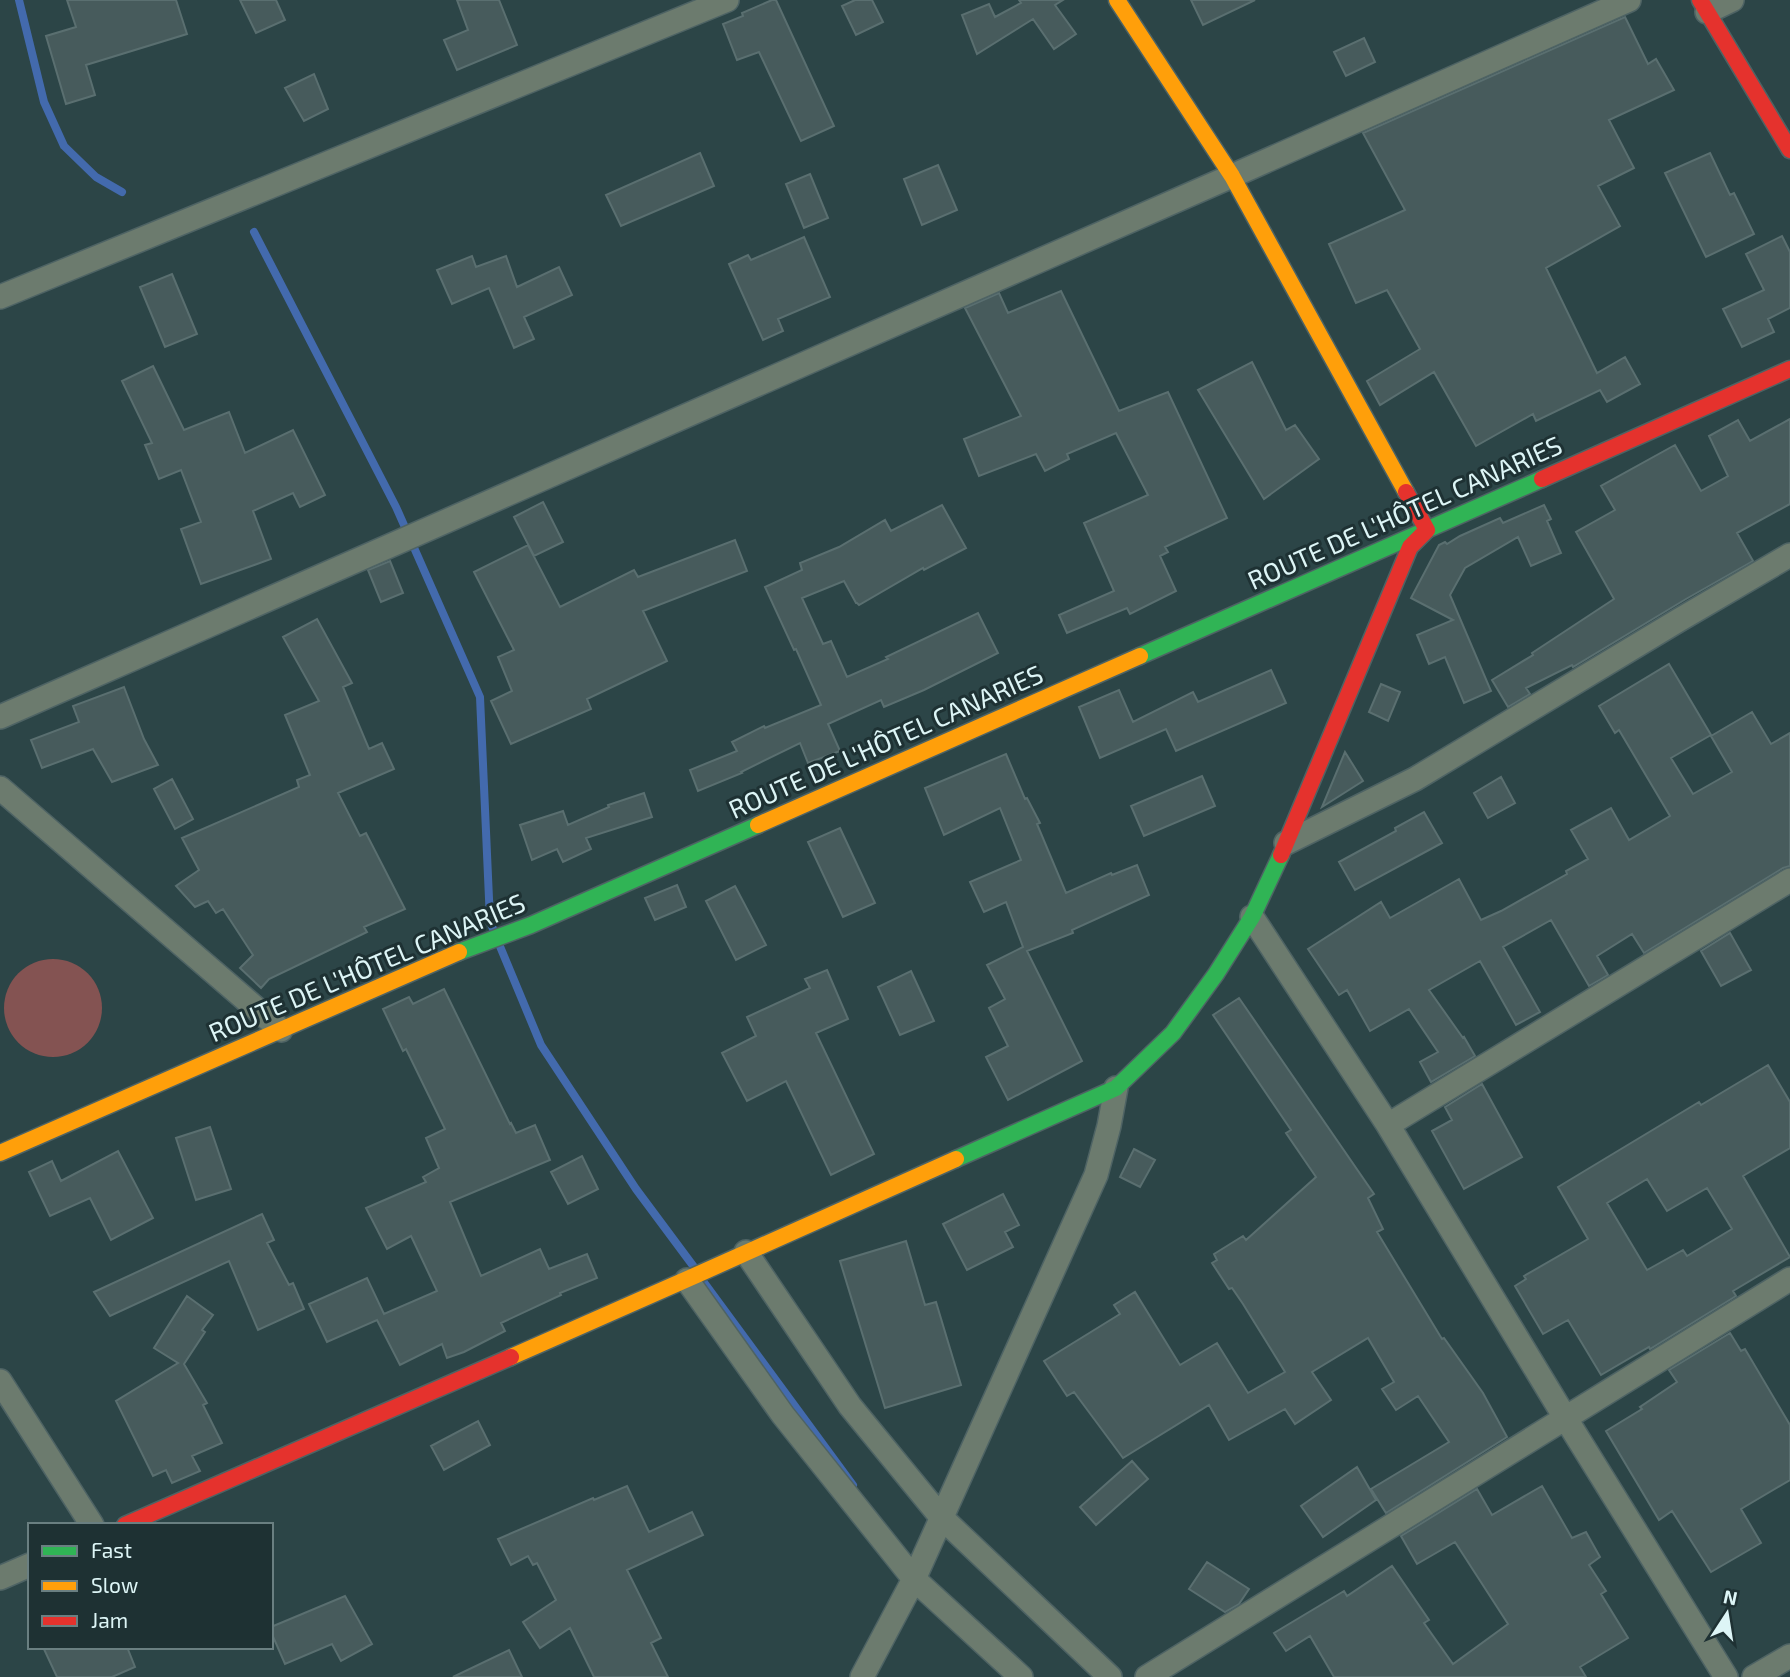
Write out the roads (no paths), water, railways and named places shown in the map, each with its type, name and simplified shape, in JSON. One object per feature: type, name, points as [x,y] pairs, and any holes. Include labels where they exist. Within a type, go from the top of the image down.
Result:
[{"type":"street","points":[[0,297],[727,0]]},
{"type":"street","points":[[130,1523],[687,1280],[1116,1088],[1172,1033],[1216,974],[1252,917],[1286,843],[1410,547],[1427,530],[1231,177],[1117,0]]},
{"type":"street","points":[[0,717],[1629,0]]},
{"type":"street","points":[[1732,0],[1703,6],[1790,150]]},
{"type":"street","name":"ROUTE DE L'HÔTEL CANARIES","points":[[0,1153],[469,947],[531,925],[1790,369]]},
{"type":"street","points":[[1286,843],[1415,779],[1790,555]]},
{"type":"street","points":[[0,788],[281,1030]]},
{"type":"street","points":[[1388,1125],[1790,880]]},
{"type":"street","points":[[1252,917],[1388,1125],[1726,1677]]},
{"type":"street","points":[[862,1677],[914,1579],[1096,1175],[1110,1126],[1116,1088]]},
{"type":"street","points":[[746,1252],[850,1406],[941,1517],[1110,1677]]},
{"type":"street","points":[[1147,1677],[1790,1279]]},
{"type":"street","points":[[687,1280],[783,1415],[914,1579],[1021,1677]]},
{"type":"street","points":[[0,1381],[91,1523]]},
{"type":"street","points":[[0,1578],[28,1566]]},
{"type":"street","points":[[1754,1677],[1790,1656]]},
{"type":"waterway","points":[[19,0],[44,102],[64,146],[96,177],[122,192]]},
{"type":"waterway","points":[[254,232],[396,507],[480,697],[490,921],[493,929]]},
{"type":"waterway","points":[[499,944],[541,1045],[636,1189],[694,1267]]},
{"type":"waterway","points":[[703,1281],[853,1485]]}]
